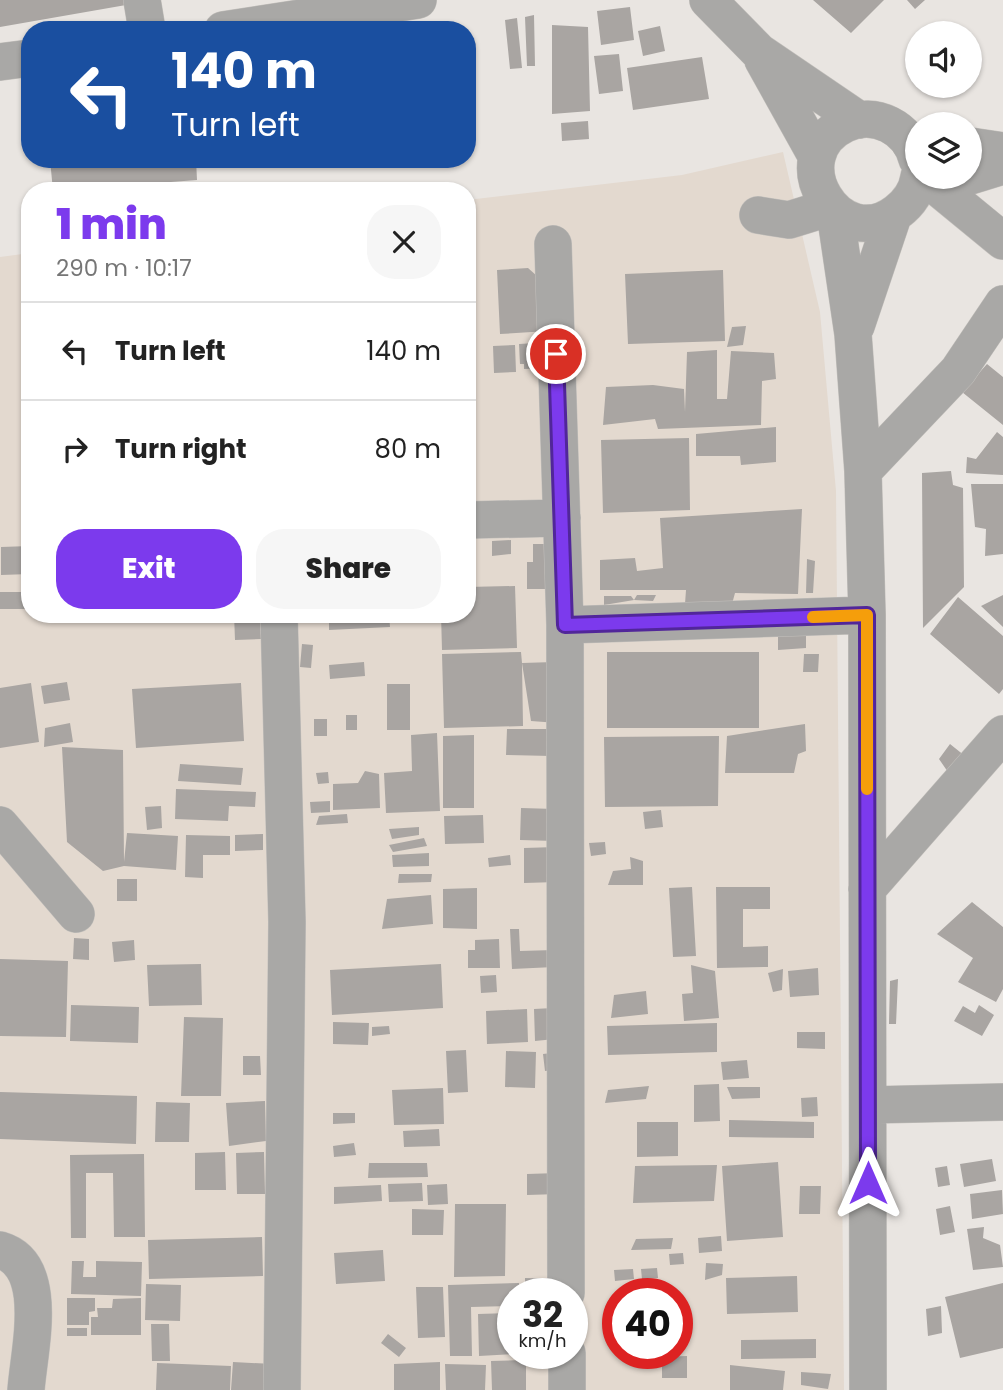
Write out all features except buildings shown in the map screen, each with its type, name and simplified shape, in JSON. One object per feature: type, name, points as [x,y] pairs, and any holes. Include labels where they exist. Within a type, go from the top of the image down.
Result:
[{"type":"street","points":[[142,0],[145,21]]},
{"type":"street","points":[[282,21],[418,0]]},
{"type":"street","points":[[708,0],[759,52],[859,120]]},
{"type":"street","points":[[759,52],[816,164],[817,186],[833,210],[853,334],[863,471],[867,615],[868,1390]]},
{"type":"street","points":[[0,62],[21,59]]},
{"type":"street","points":[[905,147],[885,122],[859,120],[833,132],[816,164],[758,215],[789,220],[833,210],[863,223],[907,189]]},
{"type":"street","points":[[982,147],[1003,150]]},
{"type":"street","points":[[982,168],[1003,166]]},
{"type":"street","points":[[853,334],[919,189]]},
{"type":"street","points":[[943,189],[1003,241]]},
{"type":"street","points":[[553,244],[565,625],[566,1278]]},
{"type":"street","points":[[863,471],[958,371],[1003,304]]},
{"type":"street","points":[[476,520],[562,518]]},
{"type":"street","points":[[565,625],[867,615]]},
{"type":"street","points":[[279,623],[287,922],[282,1390]]},
{"type":"street","points":[[867,890],[1003,734]]},
{"type":"street","points":[[0,825],[76,914]]},
{"type":"street","points":[[868,1105],[1003,1101]]},
{"type":"street","points":[[0,1250],[13,1255],[30,1276],[33,1293],[26,1390]]},
{"type":"street","points":[[566,1369],[567,1390]]},
{"type":"shaded area","points":[[783,152],[820,312],[836,491],[844,1390],[0,1390],[0,257],[21,254],[21,623],[476,623],[476,199],[682,175]]},
{"type":"slow traffic","points":[[813,617],[867,615],[867,789]]},
{"type":"route","points":[[556,354],[565,625],[867,615],[868,1183]]}]
